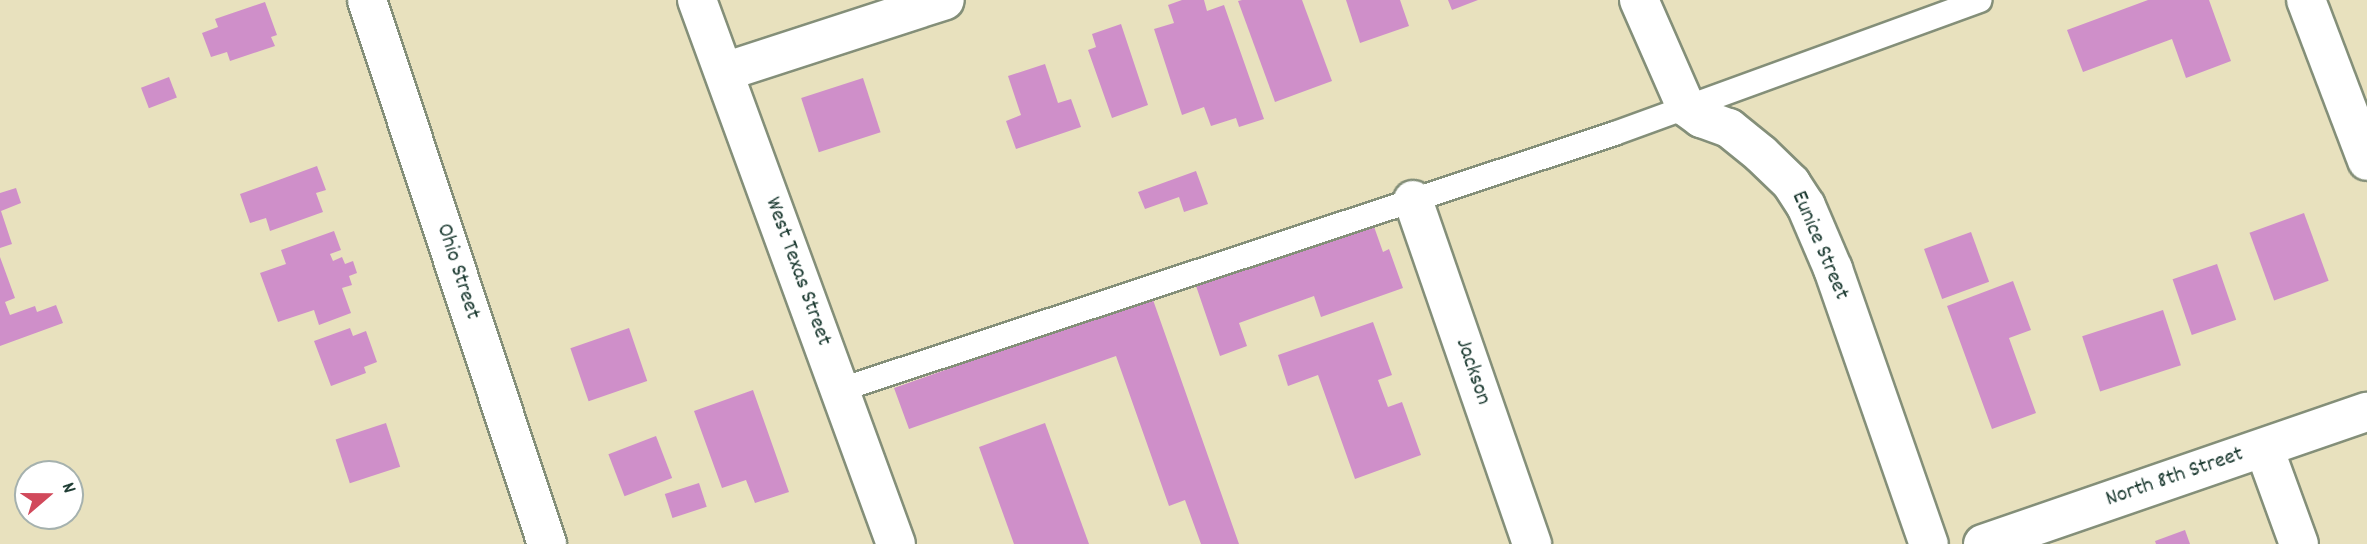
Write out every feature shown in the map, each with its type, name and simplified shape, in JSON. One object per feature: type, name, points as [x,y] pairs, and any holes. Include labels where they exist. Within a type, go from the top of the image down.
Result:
[{"type":"street","name":"Ohio Street","points":[[367,0],[547,544]]},
{"type":"street","name":"West Texas Street","points":[[697,0],[896,544]]},
{"type":"street","points":[[724,72],[945,0]]},
{"type":"street","points":[[1639,0],[1686,107]]},
{"type":"street","points":[[2306,0],[2367,161]]},
{"type":"street","name":"Eunice Street","points":[[1686,107],[1701,118],[1729,128],[1761,154],[1791,183],[1806,206],[1833,269],[1929,544]]},
{"type":"street","name":"Jackson","points":[[1413,200],[1532,544]]},
{"type":"street","name":"North 8th Street","points":[[1983,544],[2367,412]]},
{"type":"street","points":[[2263,448],[2299,544]]},
{"type":"lane","points":[[841,389],[1686,107],[1980,0]]},
{"type":"building","points":[[1182,0],[1204,0],[1207,11],[1224,5],[1264,119],[1239,127],[1236,118],[1211,126],[1204,107],[1182,115],[1154,29],[1174,23],[1168,5]]},
{"type":"building","points":[[1302,0],[1332,81],[1275,102],[1238,1]]},
{"type":"building","points":[[1346,0],[1400,0],[1409,26],[1360,43]]},
{"type":"building","points":[[1448,0],[1478,0],[1452,10]]},
{"type":"building","points":[[2148,0],[2209,0],[2231,61],[2186,78],[2172,39],[2083,72],[2067,30]]},
{"type":"building","points":[[265,2],[277,35],[271,37],[275,46],[230,61],[227,52],[211,57],[202,33],[218,27],[215,19]]},
{"type":"building","points":[[1121,24],[1148,105],[1112,118],[1088,50],[1096,47],[1092,34]]},
{"type":"building","points":[[1045,64],[1058,103],[1071,99],[1081,127],[1016,149],[1006,121],[1021,115],[1008,76]]},
{"type":"building","points":[[169,77],[177,98],[149,108],[141,88]]},
{"type":"building","points":[[863,78],[881,132],[819,152],[801,98]]},
{"type":"building","points":[[317,166],[326,190],[316,193],[323,212],[270,231],[266,218],[250,223],[240,194]]},
{"type":"building","points":[[1196,171],[1208,204],[1184,212],[1179,197],[1145,209],[1138,192]]},
{"type":"building","points":[[16,188],[21,203],[1,211],[12,244],[0,248],[0,193]]},
{"type":"building","points":[[2304,213],[2329,281],[2274,300],[2249,233]]},
{"type":"building","points":[[1372,221],[1383,252],[1389,249],[1403,288],[1321,317],[1314,296],[1239,323],[1247,346],[1220,356],[1195,283]]},
{"type":"building","points":[[334,231],[341,250],[330,254],[333,261],[342,257],[345,264],[353,261],[357,273],[349,276],[352,285],[342,288],[351,313],[319,325],[314,310],[278,322],[260,273],[286,264],[281,250]]},
{"type":"building","points":[[1971,232],[1989,282],[1942,299],[1924,249]]},
{"type":"building","points":[[0,257],[15,298],[5,302],[10,315],[35,306],[37,312],[56,305],[63,323],[0,346]]},
{"type":"building","points":[[2217,264],[2236,320],[2192,335],[2173,279]]},
{"type":"building","points":[[2013,281],[2031,330],[2009,338],[2036,413],[1992,429],[1947,306]]},
{"type":"building","points":[[1152,297],[1239,544],[1201,544],[1185,500],[1169,506],[1116,356],[909,429],[894,388]]},
{"type":"building","points":[[2163,310],[2181,365],[2100,391],[2082,336]]},
{"type":"building","points":[[1373,322],[1392,375],[1378,380],[1388,407],[1402,402],[1421,455],[1355,479],[1318,375],[1288,386],[1278,355]]},
{"type":"building","points":[[350,328],[353,336],[366,331],[377,362],[364,367],[366,373],[331,386],[314,341]]},
{"type":"building","points":[[629,328],[647,381],[589,401],[570,348]]},
{"type":"building","points":[[753,390],[789,492],[755,503],[746,480],[722,488],[694,411]]},
{"type":"building","points":[[386,423],[400,467],[350,483],[336,439]]},
{"type":"building","points":[[1045,423],[1089,544],[1014,544],[979,447]]},
{"type":"building","points":[[656,436],[672,478],[625,496],[608,454]]},
{"type":"building","points":[[699,483],[707,507],[672,518],[665,494]]},
{"type":"building","points":[[2185,530],[2190,544],[2156,544],[2155,541]]}]
